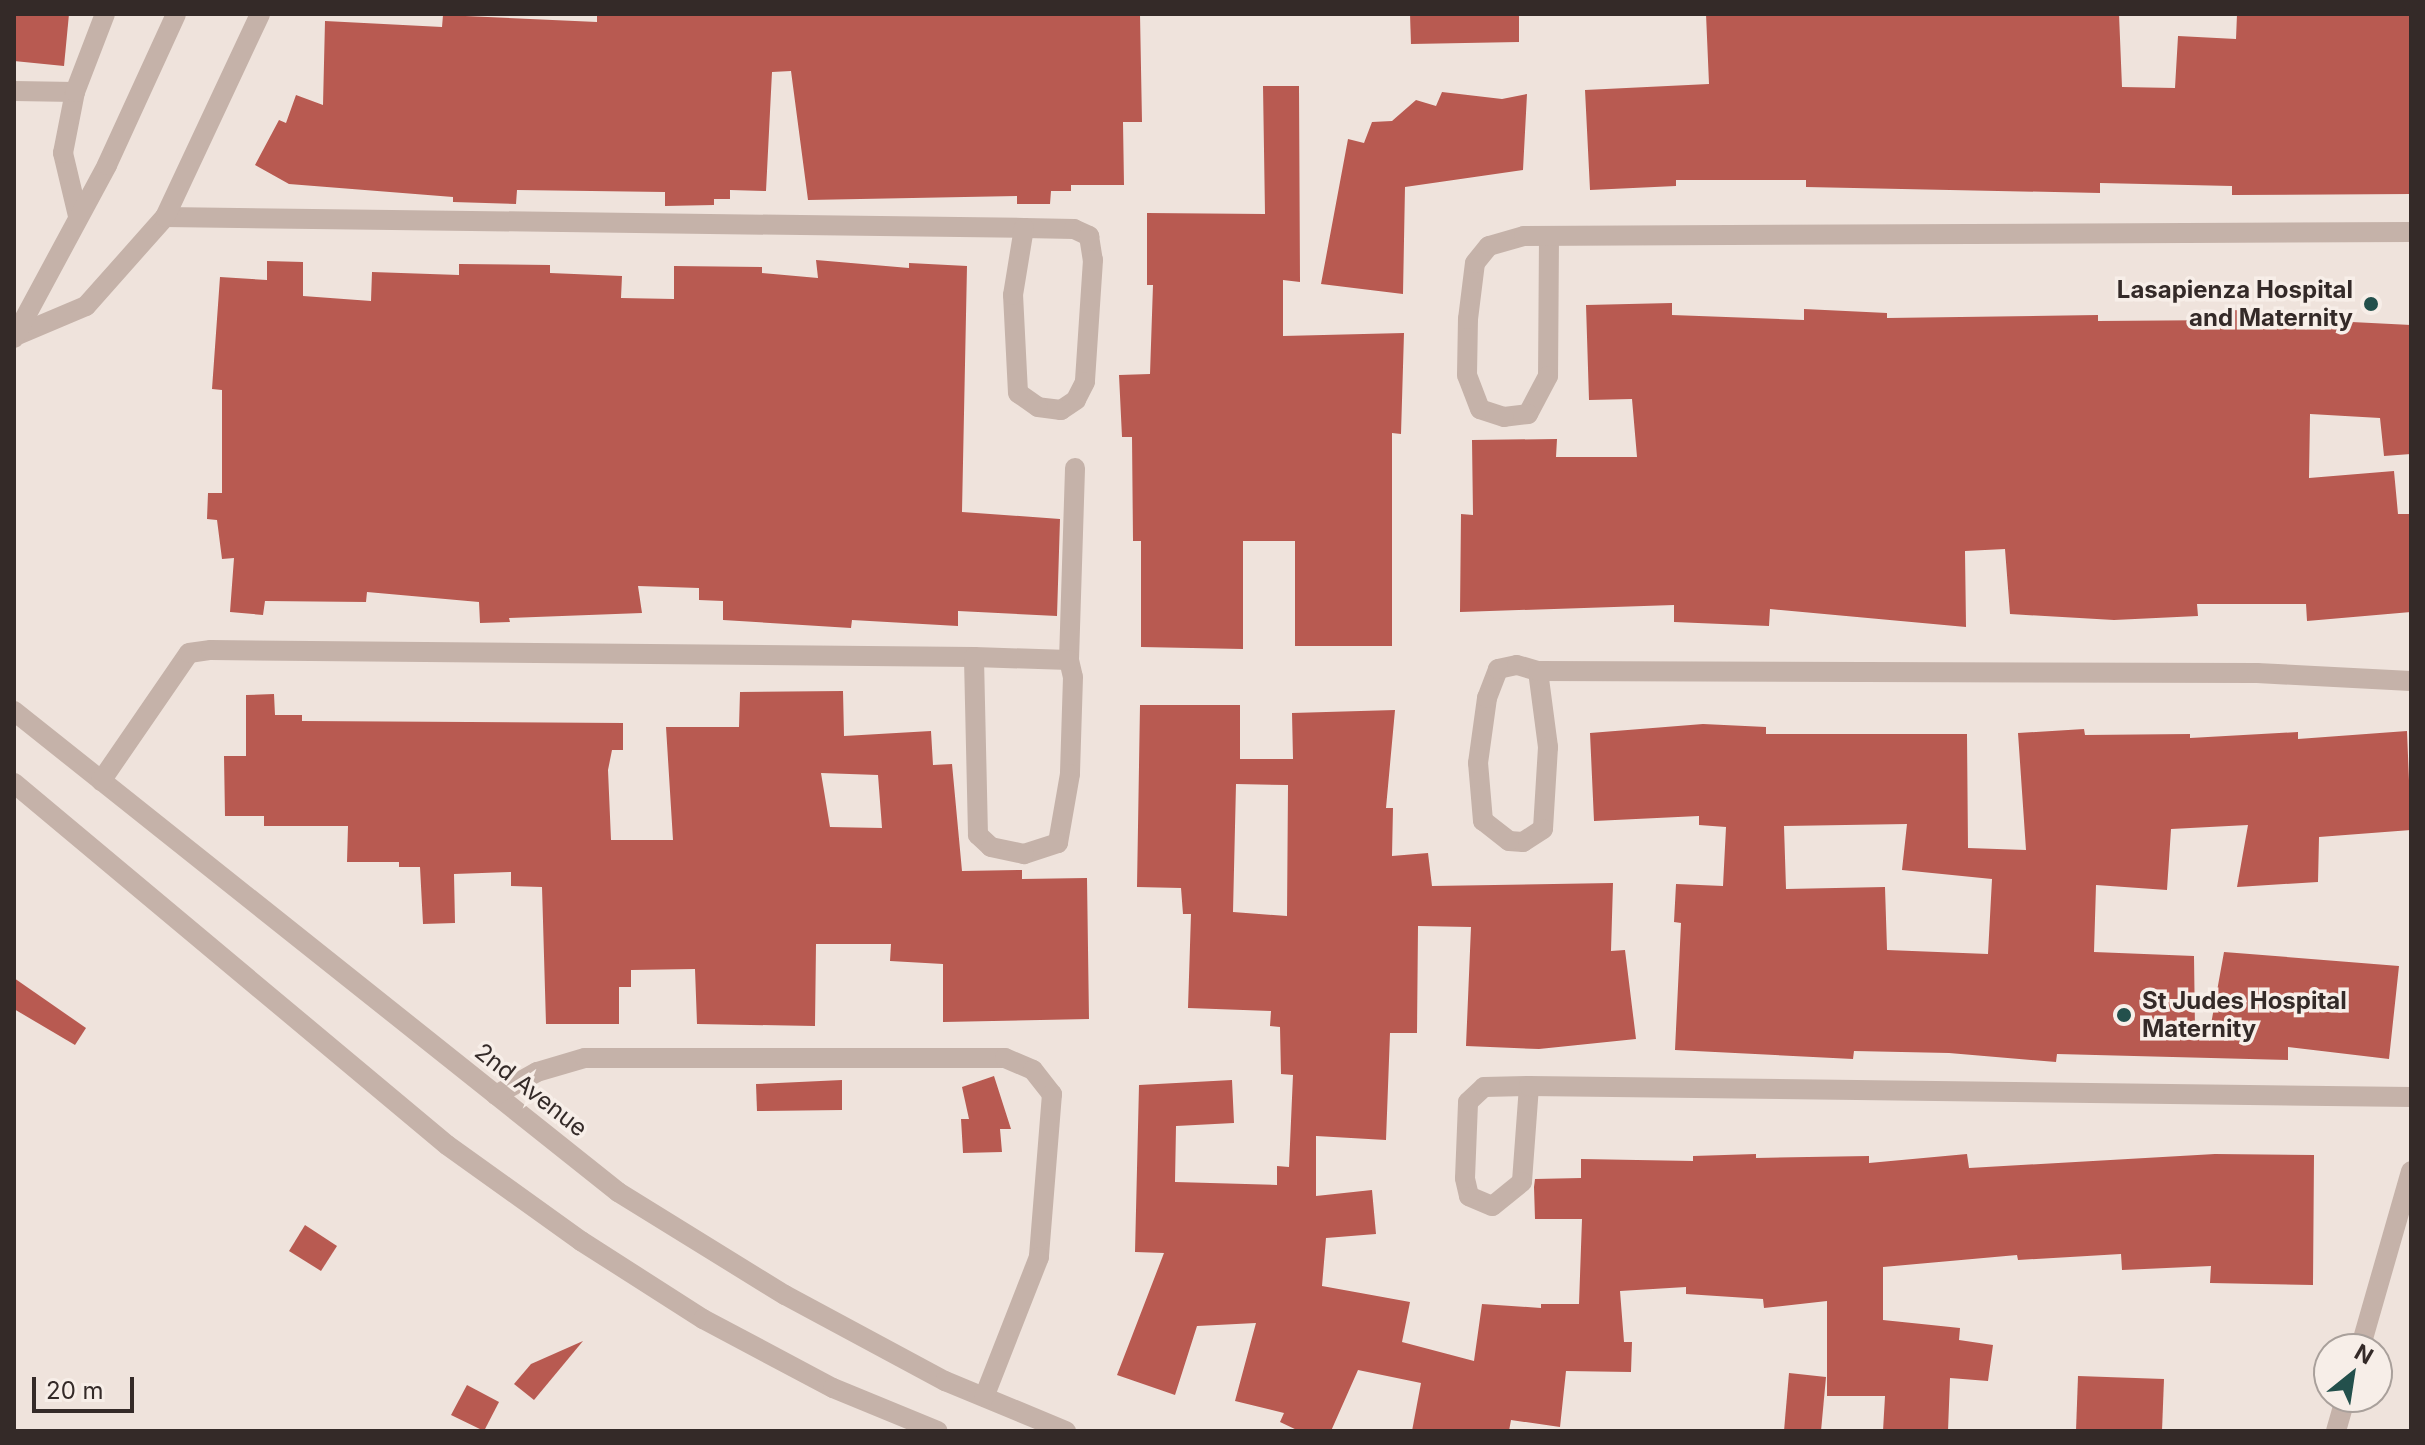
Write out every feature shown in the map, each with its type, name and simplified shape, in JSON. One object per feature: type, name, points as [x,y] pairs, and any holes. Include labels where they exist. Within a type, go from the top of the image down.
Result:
[{"type":"street","points":[[78,216],[63,153],[75,92],[105,14]]},
{"type":"street","points":[[15,337],[78,216],[176,14]]},
{"type":"street","points":[[15,337],[86,306],[165,217],[260,14]]},
{"type":"street","points":[[14,91],[75,92]]},
{"type":"street","points":[[165,217],[1024,228],[1074,229],[1089,236],[1093,260],[1085,382],[1076,400],[1061,410],[1038,407],[1018,393],[1013,295],[1024,228]]},
{"type":"street","points":[[1549,237],[1548,376],[1528,414],[1504,417],[1480,409],[1467,375],[1475,263],[1489,246],[1524,236],[2411,232]]},
{"type":"street","points":[[974,657],[978,835],[991,847],[1024,854],[1058,843],[1066,821],[1073,677],[1069,660],[1075,468]]},
{"type":"street","points":[[101,781],[189,653],[1069,660]]},
{"type":"street","points":[[1538,671],[1548,747],[1543,829],[1523,842],[1509,841],[1483,821],[1478,763],[1487,698],[1498,669],[1517,665],[1538,671],[2257,673],[2411,681]]},
{"type":"street","name":"2nd Avenue","points":[[14,711],[618,1192],[785,1295],[984,1397],[1066,1431]]},
{"type":"street","points":[[14,783],[447,1145],[581,1241],[768,1354],[833,1388],[938,1431]]},
{"type":"street","points":[[496,1095],[537,1072],[585,1058],[1005,1058],[1033,1070],[1052,1094],[1039,1257],[984,1397]]},
{"type":"street","points":[[1529,1086],[1522,1182],[1492,1206],[1469,1196],[1465,1178],[1468,1102],[1484,1087],[1529,1086],[2411,1097]]},
{"type":"street","points":[[2365,1333],[2411,1171]]},
{"type":"building","points":[[14,14],[69,14],[64,66],[14,61]]},
{"type":"building","points":[[597,14],[1140,14],[1142,122],[1123,122],[1124,185],[1071,185],[1071,191],[1051,191],[1050,204],[1017,204],[1017,196],[808,200],[791,71],[772,72],[766,191],[730,190],[730,199],[714,199],[714,205],[665,206],[665,192],[517,190],[516,204],[453,202],[453,197],[289,184],[255,165],[279,120],[286,123],[296,95],[323,105],[325,21],[442,27],[443,15],[597,22]]},
{"type":"building","points":[[1410,14],[1519,14],[1519,42],[1411,44]]},
{"type":"building","points":[[1706,14],[2119,14],[2122,87],[2175,88],[2178,36],[2236,39],[2237,14],[2411,14],[2411,194],[2232,195],[2232,186],[2100,183],[2100,193],[1806,187],[1806,180],[1676,180],[1676,186],[1590,190],[1585,90],[1709,84]]},
{"type":"building","points":[[1263,86],[1299,86],[1300,282],[1283,280],[1283,336],[1404,333],[1401,434],[1392,433],[1392,646],[1295,646],[1295,541],[1243,541],[1243,649],[1141,647],[1141,541],[1133,541],[1132,437],[1122,437],[1119,375],[1150,374],[1153,285],[1147,285],[1147,213],[1265,214]]},
{"type":"building","points":[[1442,92],[1502,99],[1527,94],[1523,170],[1405,187],[1403,294],[1321,284],[1348,139],[1364,143],[1372,122],[1392,121],[1416,100],[1436,106]]},
{"type":"building","points":[[816,260],[909,268],[909,263],[967,266],[962,512],[1060,519],[1057,616],[958,611],[958,626],[852,620],[851,628],[723,620],[723,601],[699,600],[699,588],[638,586],[642,613],[509,618],[510,622],[480,623],[479,602],[367,592],[366,602],[265,601],[263,615],[230,612],[234,558],[222,559],[217,520],[207,519],[208,493],[222,493],[222,390],[212,389],[220,277],[267,280],[267,261],[303,262],[303,296],[371,301],[372,272],[459,275],[459,264],[550,265],[550,273],[622,276],[621,298],[674,299],[674,266],[762,267],[762,273],[818,278]]},
{"type":"building","points":[[1672,303],[1672,315],[1804,320],[1804,309],[1887,313],[1887,318],[2098,315],[2098,321],[2230,320],[2230,310],[2312,312],[2312,320],[2411,325],[2411,454],[2384,456],[2380,418],[2310,414],[2309,478],[2394,471],[2398,514],[2411,514],[2411,612],[2307,621],[2306,604],[2197,604],[2198,616],[2114,620],[2010,614],[2005,549],[1965,551],[1966,627],[1770,609],[1769,626],[1674,622],[1674,605],[1460,612],[1461,514],[1473,515],[1472,440],[1557,439],[1556,457],[1637,457],[1632,399],[1589,400],[1586,305]]},
{"type":"building","points":[[843,691],[844,736],[931,731],[933,765],[952,764],[962,871],[1022,870],[1022,879],[1087,878],[1089,1019],[943,1022],[943,964],[890,961],[891,944],[816,944],[815,1026],[697,1024],[695,969],[631,970],[631,987],[619,987],[619,1024],[546,1024],[542,887],[511,886],[511,872],[454,874],[455,923],[423,924],[420,867],[399,867],[399,862],[347,862],[348,826],[264,826],[264,816],[225,816],[224,756],[246,756],[246,695],[274,694],[275,715],[302,715],[302,721],[623,723],[623,750],[612,750],[608,770],[611,840],[673,840],[666,727],[739,727],[740,692]],"holes":[[[821,773],[878,775],[882,828],[830,827]]]},
{"type":"building","points":[[1140,705],[1240,705],[1240,759],[1293,759],[1292,713],[1395,710],[1386,808],[1393,808],[1392,856],[1428,853],[1432,886],[1613,883],[1611,951],[1625,950],[1636,1039],[1539,1049],[1466,1046],[1471,927],[1418,926],[1417,1033],[1390,1033],[1386,1140],[1316,1136],[1316,1196],[1372,1190],[1376,1234],[1326,1238],[1322,1286],[1410,1302],[1402,1342],[1474,1361],[1482,1304],[1541,1308],[1541,1304],[1579,1304],[1582,1219],[1535,1219],[1534,1187],[1535,1179],[1581,1178],[1581,1159],[1693,1161],[1693,1156],[1756,1154],[1756,1158],[1869,1156],[1869,1163],[1967,1154],[1969,1168],[2215,1154],[2314,1155],[2313,1285],[2210,1283],[2211,1266],[2122,1270],[2121,1254],[2018,1260],[2017,1255],[1883,1267],[1883,1320],[1960,1328],[1959,1340],[1993,1345],[1988,1381],[1950,1378],[1948,1431],[1883,1431],[1885,1396],[1827,1396],[1827,1301],[1764,1308],[1763,1299],[1686,1294],[1686,1287],[1620,1291],[1624,1342],[1632,1342],[1631,1372],[1566,1371],[1560,1427],[1511,1420],[1509,1431],[1412,1431],[1421,1383],[1358,1370],[1331,1431],[1299,1431],[1280,1422],[1284,1413],[1235,1401],[1256,1323],[1197,1326],[1175,1395],[1117,1375],[1164,1253],[1135,1252],[1139,1085],[1232,1080],[1234,1123],[1176,1126],[1175,1182],[1277,1185],[1277,1166],[1289,1167],[1293,1075],[1281,1074],[1280,1027],[1270,1026],[1271,1011],[1188,1008],[1191,914],[1183,914],[1181,888],[1137,887]],"holes":[[[1236,784],[1288,785],[1287,916],[1233,912]]]},
{"type":"building","points":[[1703,724],[1766,727],[1766,734],[1967,734],[1968,848],[2026,850],[2018,733],[2084,729],[2085,735],[2190,734],[2190,738],[2298,732],[2298,739],[2407,731],[2411,830],[2319,837],[2318,882],[2237,887],[2248,825],[2171,829],[2167,890],[2096,885],[2094,952],[2194,956],[2195,1029],[2210,1030],[2224,952],[2399,966],[2389,1059],[2288,1047],[2288,1060],[2057,1054],[2056,1062],[1949,1053],[1854,1051],[1853,1059],[1675,1050],[1681,923],[1674,922],[1676,884],[1723,886],[1726,827],[1699,825],[1699,816],[1594,821],[1590,733]],"holes":[[[1907,824],[1902,870],[1992,879],[1988,954],[1887,950],[1885,887],[1786,889],[1784,826]]]},
{"type":"building","points":[[14,978],[86,1028],[75,1045],[14,1009]]},
{"type":"building","points":[[994,1076],[1011,1129],[1000,1129],[1002,1152],[963,1153],[961,1119],[969,1119],[962,1087]]},
{"type":"building","points":[[842,1080],[842,1110],[757,1111],[756,1084]]},
{"type":"building","points":[[305,1225],[337,1246],[321,1271],[289,1251]]},
{"type":"building","points":[[583,1341],[534,1400],[514,1384],[531,1364]]},
{"type":"building","points":[[1789,1373],[1826,1377],[1821,1431],[1784,1431]]},
{"type":"building","points":[[2078,1376],[2164,1379],[2162,1431],[2076,1431]]},
{"type":"building","points":[[467,1385],[499,1402],[484,1431],[451,1415]]},
{"type":"place","name":"Lasapienza Hospital and Maternity","points":[[2371,304]]},
{"type":"place","name":"St Judes Hospital Maternity","points":[[2124,1015]]}]
